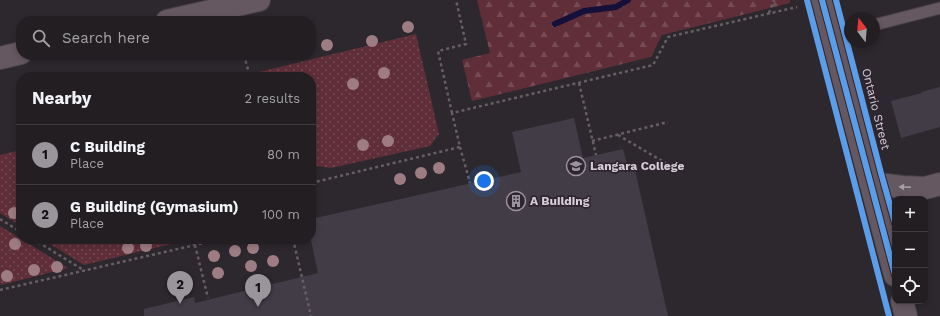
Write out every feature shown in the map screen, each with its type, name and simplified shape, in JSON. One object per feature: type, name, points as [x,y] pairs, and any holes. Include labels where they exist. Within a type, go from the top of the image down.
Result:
[{"type":"street","points":[[184,16],[225,4],[259,0]]},
{"type":"street","name":"Ontario Street","points":[[822,0],[841,34],[870,183],[893,268]]},
{"type":"street","points":[[0,58],[16,55]]},
{"type":"street","points":[[870,183],[925,188],[940,184]]},
{"type":"street","points":[[903,304],[906,316]]},
{"type":"lane","points":[[880,23],[940,8]]},
{"type":"path","points":[[456,0],[466,44],[438,52],[470,184]]},
{"type":"path","points":[[769,14],[774,0]]},
{"type":"path","points":[[452,113],[653,65],[668,37],[797,7]]},
{"type":"path","points":[[245,60],[249,72]]},
{"type":"path","points":[[579,83],[596,155]]},
{"type":"path","points":[[592,141],[668,122]]},
{"type":"path","points":[[618,135],[679,171]]},
{"type":"path","points":[[316,182],[460,147]]},
{"type":"path","points":[[0,219],[16,229]]},
{"type":"path","points":[[41,244],[85,271]]},
{"type":"path","points":[[0,290],[199,244]]},
{"type":"path","points":[[294,244],[311,316]]},
{"type":"path","points":[[195,245],[208,298]]},
{"type":"green space","points":[[477,0],[790,0],[790,3],[662,35],[651,57],[472,101],[462,60],[490,53]]},
{"type":"green space","points":[[416,34],[439,134],[430,146],[331,168],[316,166],[316,72],[259,72],[309,60],[316,60],[316,58]]},
{"type":"green space","points":[[16,151],[16,223],[0,213],[0,155]]},
{"type":"green space","points":[[0,226],[16,236],[16,244],[29,244],[68,268],[1,285]]},
{"type":"green space","points":[[50,244],[171,244],[84,265]]},
{"type":"building","points":[[940,87],[940,127],[901,138],[891,101]]},
{"type":"building","name":"A Building","points":[[574,118],[583,158],[623,149],[629,172],[635,170],[668,316],[144,316],[144,309],[194,297],[195,303],[318,273],[312,244],[316,244],[316,218],[521,172],[512,132]]},
{"type":"waterway","points":[[555,24],[584,11],[616,7],[628,0]]},
{"type":"cycle path","points":[[807,0],[889,316]]},
{"type":"cycle path","points":[[822,0],[893,268]]},
{"type":"cycle path","points":[[836,0],[892,212]]},
{"type":"place","name":"Langara College","points":[[576,166]]},
{"type":"place","name":"A Building","points":[[516,201]]},
{"type":"place","name":"G Building (Gymasium)","points":[[180,304]]},
{"type":"place","name":"C Building","points":[[258,307]]}]
